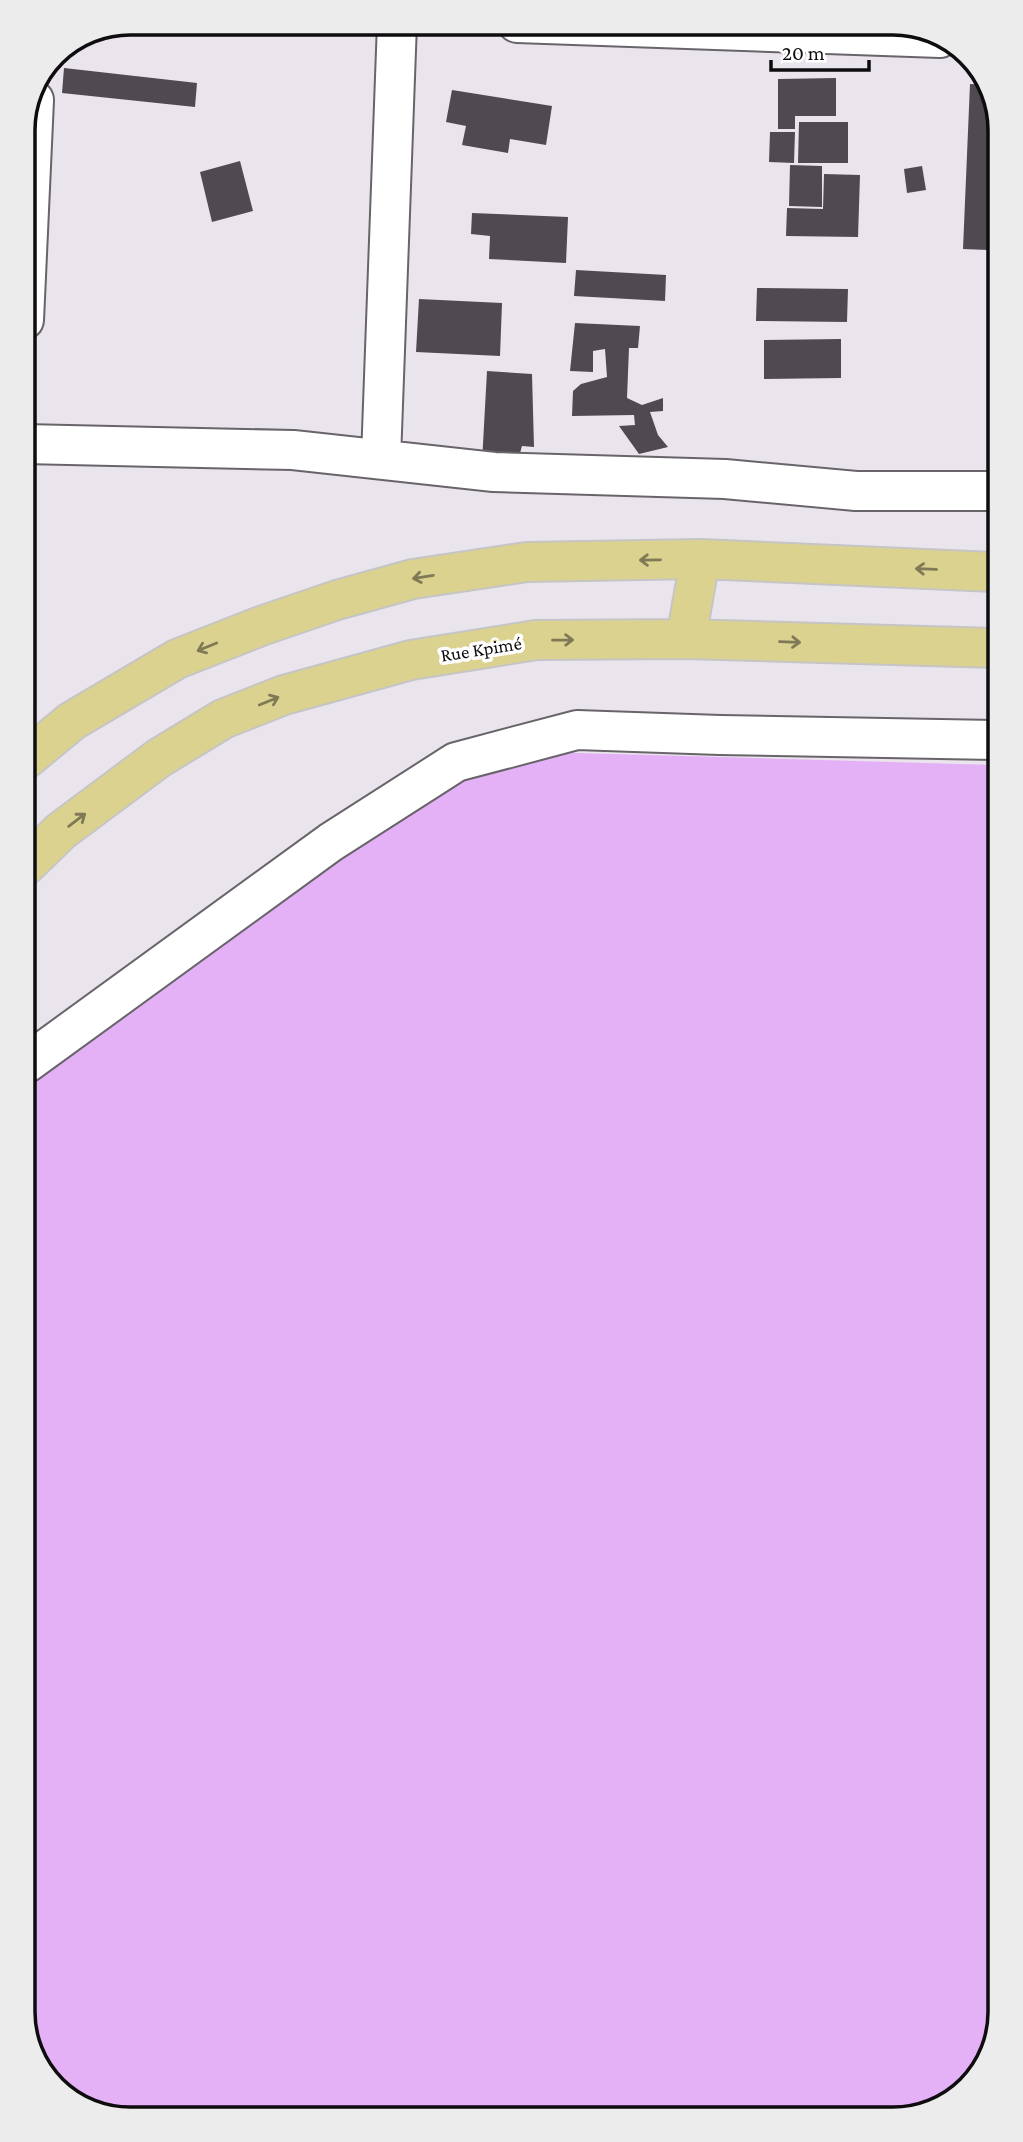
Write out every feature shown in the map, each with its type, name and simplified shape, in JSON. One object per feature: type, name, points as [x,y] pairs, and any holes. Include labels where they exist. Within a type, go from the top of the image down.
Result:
[{"type":"main road","points":[[35,751],[72,721],[177,659],[337,600],[413,579],[527,562],[700,559],[988,572]]},
{"type":"main road","points":[[686,639],[700,559]]},
{"type":"main road","name":"Rue Kpimé","points":[[35,856],[61,831],[159,758],[223,719],[284,695],[411,660],[536,640],[686,639],[988,648]]},
{"type":"street","points":[[381,459],[397,35]]},
{"type":"street","points":[[855,35],[911,37]]},
{"type":"street","points":[[35,444],[293,450],[494,472],[725,480],[856,491],[988,491]]},
{"type":"street","points":[[35,1057],[331,842],[456,762],[577,730],[988,740]]},
{"type":"shaded area","points":[[439,749],[988,765],[988,2012],[986,2030],[978,2054],[960,2079],[929,2100],[893,2107],[124,2107],[88,2097],[63,2079],[42,2048],[35,2012],[35,1065]]},
{"type":"building","points":[[64,68],[197,83],[195,107],[62,93]]},
{"type":"building","points":[[836,78],[836,116],[795,116],[795,129],[778,129],[778,79]]},
{"type":"building","points":[[970,84],[976,84],[986,112],[988,130],[988,250],[963,249]]},
{"type":"building","points":[[452,90],[552,106],[546,145],[510,139],[508,153],[462,145],[466,126],[446,122]]},
{"type":"building","points":[[799,122],[848,122],[848,163],[798,163]]},
{"type":"building","points":[[770,132],[795,132],[794,163],[769,162]]},
{"type":"building","points":[[240,161],[253,211],[212,222],[200,172]]},
{"type":"building","points":[[790,165],[822,166],[822,207],[789,206]]},
{"type":"building","points":[[922,166],[926,190],[907,193],[904,169]]},
{"type":"building","points":[[824,174],[860,175],[858,237],[786,236],[787,208],[823,209]]},
{"type":"building","points":[[472,213],[568,217],[566,263],[489,259],[490,236],[471,234]]},
{"type":"building","points":[[576,270],[666,275],[665,301],[574,296]]},
{"type":"building","points":[[757,288],[848,289],[847,322],[756,321]]},
{"type":"building","points":[[419,299],[502,303],[500,356],[416,352]]},
{"type":"building","points":[[575,323],[640,326],[638,348],[629,348],[627,398],[642,405],[663,398],[663,411],[650,412],[658,435],[668,447],[639,454],[619,426],[635,425],[634,415],[572,416],[573,391],[581,384],[607,377],[605,349],[593,351],[593,372],[570,371]]},
{"type":"building","points":[[841,339],[841,378],[764,379],[764,340]]},
{"type":"building","points":[[487,371],[532,374],[534,447],[522,446],[518,460],[482,462]]}]
